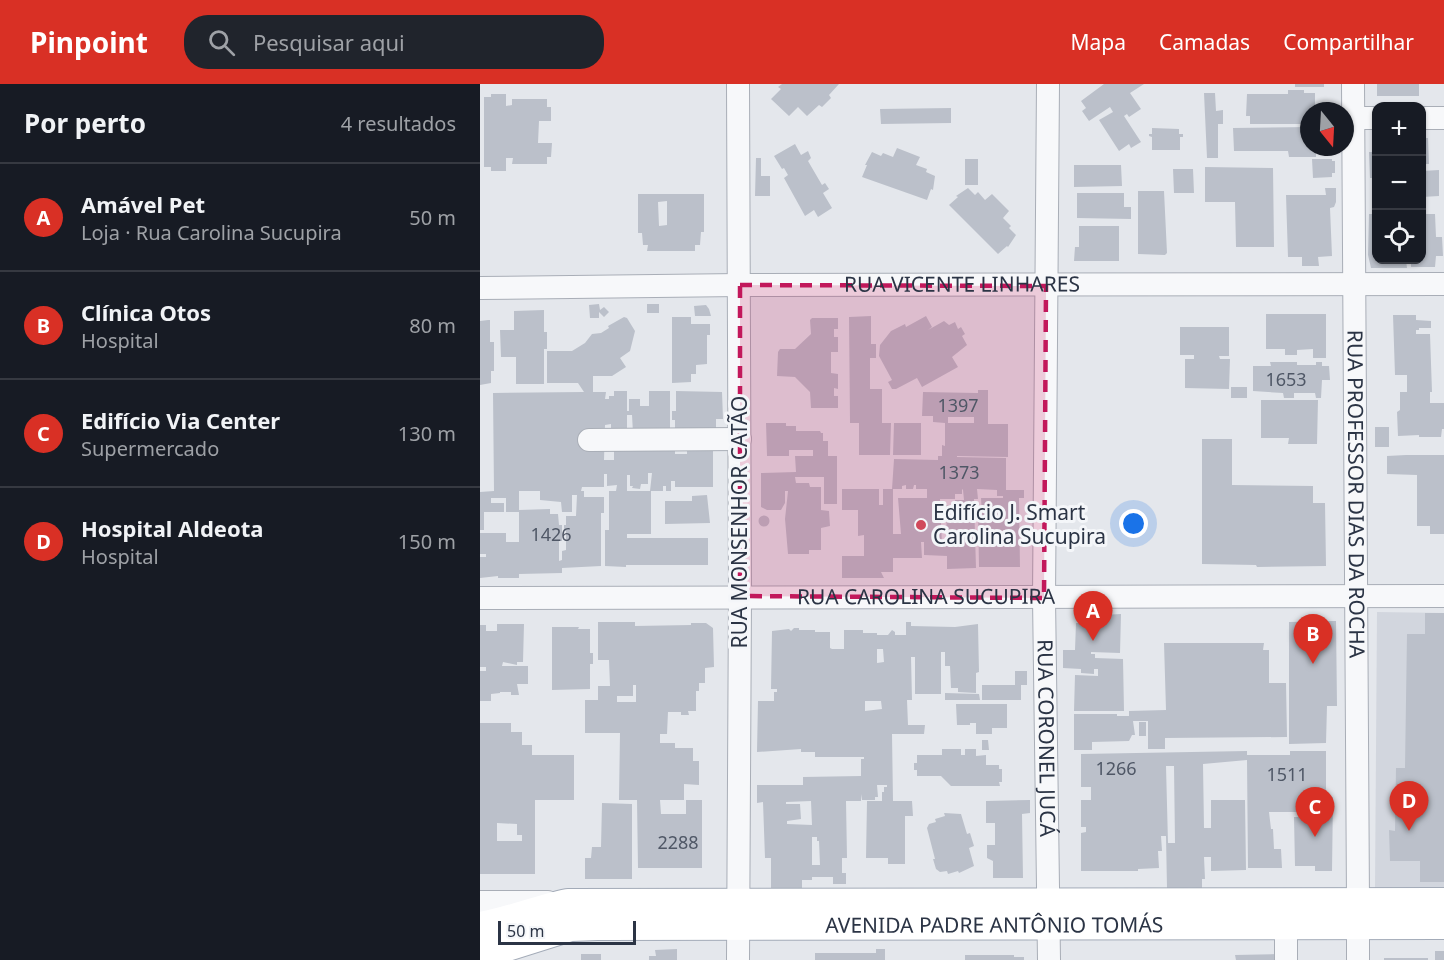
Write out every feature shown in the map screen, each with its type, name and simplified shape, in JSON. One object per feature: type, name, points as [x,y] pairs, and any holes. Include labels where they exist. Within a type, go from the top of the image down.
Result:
[{"type":"main road","name":"AVENIDA PADRE ANTÔNIO TOMÁS","points":[[1048,915],[1286,925],[1444,902]]},
{"type":"main road","name":"AVENIDA PADRE ANTÔNIO TOMÁS","points":[[480,926],[568,903],[739,914],[1358,914],[1444,925]]},
{"type":"main road","name":"AVENIDA PADRE ANTÔNIO TOMÁS","points":[[480,953],[504,948],[570,927],[739,914]]},
{"type":"street","name":"RUA MONSENHOR CATÃO","points":[[738,84],[740,285],[738,960]]},
{"type":"street","name":"RUA CORONEL JUCÁ","points":[[1048,84],[1044,598],[1049,960]]},
{"type":"street","name":"RUA PROFESSOR DIAS DA ROCHA","points":[[1353,84],[1366,118],[1356,284],[1358,960]]},
{"type":"street","points":[[1426,118],[1444,118]]},
{"type":"street","name":"RUA VICENTE LINHARES","points":[[480,288],[740,285],[1444,284]]},
{"type":"street","points":[[590,440],[740,439]]},
{"type":"street","name":"RUA CAROLINA SUCUPIRA","points":[[480,598],[1444,596]]},
{"type":"street","name":"AVENIDA PADRE ANTÔNIO TOMÁS","points":[[480,902],[568,903]]},
{"type":"street","points":[[1286,925],[1286,960]]},
{"type":"street","name":"AVENIDA PADRE ANTÔNIO TOMÁS","points":[[494,960],[545,935]]},
{"type":"highlighted area","points":[[740,285],[1046,286],[1044,598],[740,596]]},
{"type":"shaded area","points":[[1377,612],[1444,613],[1444,890],[1375,889]]},
{"type":"building","points":[[782,84],[839,84],[829,95],[831,98],[822,107],[819,105],[807,116],[798,107],[789,116],[771,99],[781,89],[778,87]]},
{"type":"building","points":[[1104,84],[1144,84],[1130,93],[1141,109],[1129,117],[1127,114],[1124,116],[1141,142],[1131,148],[1129,144],[1119,151],[1099,120],[1113,112],[1110,107],[1089,121],[1082,111],[1086,108],[1081,101]]},
{"type":"building","points":[[1295,84],[1324,84],[1324,87],[1295,87]]},
{"type":"building","points":[[1377,84],[1419,84],[1419,96],[1377,96]]},
{"type":"building","points":[[1288,90],[1315,93],[1315,102],[1300,102],[1300,124],[1250,124],[1250,116],[1246,116],[1247,94],[1288,94]]},
{"type":"building","points":[[1204,93],[1215,93],[1216,111],[1223,110],[1223,124],[1218,124],[1218,158],[1207,158]]},
{"type":"building","points":[[491,94],[506,94],[506,106],[512,105],[512,99],[547,99],[547,107],[551,107],[551,121],[539,121],[538,143],[552,143],[551,157],[547,157],[547,164],[512,164],[513,158],[506,158],[506,171],[491,171],[491,167],[484,167],[484,97],[491,97]]},
{"type":"building","points":[[951,108],[951,123],[881,124],[880,109]]},
{"type":"building","points":[[1300,127],[1300,156],[1316,157],[1289,157],[1288,151],[1234,151],[1233,128]]},
{"type":"building","points":[[1152,128],[1179,129],[1179,134],[1183,134],[1183,137],[1180,137],[1180,150],[1152,150],[1152,137],[1149,134],[1152,134]]},
{"type":"building","points":[[1426,138],[1428,138],[1429,164],[1426,164]]},
{"type":"building","points":[[795,144],[801,155],[808,151],[811,158],[808,161],[822,185],[825,183],[829,189],[823,193],[832,208],[818,217],[814,210],[805,216],[784,178],[788,175],[774,156]]},
{"type":"building","points":[[897,148],[920,157],[916,165],[927,169],[926,172],[935,176],[933,190],[931,189],[927,200],[862,177],[872,152],[881,156],[883,153],[893,157]]},
{"type":"building","points":[[1369,152],[1372,152],[1372,178],[1370,178]]},
{"type":"building","points":[[756,158],[761,158],[761,176],[770,176],[770,196],[755,196]]},
{"type":"building","points":[[965,159],[978,159],[978,185],[965,185]]},
{"type":"building","points":[[1312,159],[1332,159],[1335,161],[1335,173],[1332,173],[1332,177],[1313,178]]},
{"type":"building","points":[[1074,165],[1121,165],[1122,186],[1074,187]]},
{"type":"building","points":[[1205,167],[1273,168],[1274,247],[1236,247],[1235,202],[1205,202]]},
{"type":"building","points":[[1173,169],[1193,169],[1194,193],[1174,193]]},
{"type":"building","points":[[1439,170],[1439,196],[1426,197],[1426,171]]},
{"type":"building","points":[[968,188],[975,195],[978,192],[985,200],[992,194],[1009,211],[1003,218],[1016,235],[1008,247],[998,254],[949,205],[958,197],[956,196]]},
{"type":"building","points":[[1325,188],[1336,188],[1336,202],[1334,207],[1330,208],[1332,256],[1318,257],[1319,266],[1302,266],[1302,257],[1288,257],[1286,195],[1326,195]]},
{"type":"building","points":[[1138,191],[1164,191],[1167,253],[1165,255],[1138,254]]},
{"type":"building","points":[[1077,193],[1124,193],[1124,207],[1131,207],[1131,219],[1077,218]]},
{"type":"building","points":[[638,194],[704,194],[704,232],[701,232],[700,245],[695,245],[695,251],[647,251],[648,245],[643,245],[642,233],[638,233]],"holes":[[[667,201],[667,225],[659,226],[658,202]]]},
{"type":"building","points":[[1369,214],[1372,214],[1372,264],[1406,264],[1407,268],[1371,268],[1368,255]]},
{"type":"building","points":[[1426,214],[1435,214],[1436,237],[1442,237],[1443,256],[1436,256],[1435,267],[1411,267],[1411,264],[1426,264]]},
{"type":"building","points":[[1079,226],[1119,226],[1119,261],[1074,261],[1075,247],[1079,247]]},
{"type":"building","points":[[599,304],[600,310],[604,307],[609,312],[604,317],[599,312],[599,318],[590,318],[589,305]]},
{"type":"building","points":[[647,304],[659,304],[659,313],[647,313]]},
{"type":"building","points":[[706,305],[711,316],[695,316],[694,306]]},
{"type":"building","points":[[544,310],[547,349],[544,349],[544,384],[516,384],[516,357],[501,357],[500,330],[514,330],[514,311]]},
{"type":"building","points":[[1266,314],[1326,314],[1326,358],[1313,358],[1313,349],[1297,350],[1297,355],[1285,355],[1285,349],[1266,349]]},
{"type":"building","points":[[1393,315],[1416,315],[1416,320],[1431,321],[1431,328],[1419,328],[1416,334],[1430,334],[1432,392],[1430,392],[1430,403],[1444,403],[1444,429],[1442,429],[1441,437],[1398,436],[1397,412],[1400,410],[1400,392],[1407,392],[1407,375],[1395,375]]},
{"type":"building","points":[[871,316],[871,344],[876,344],[876,358],[870,358],[870,389],[882,389],[882,423],[891,423],[890,455],[859,455],[859,423],[850,423],[849,317]]},
{"type":"building","points":[[926,316],[932,327],[928,330],[944,321],[949,325],[955,322],[958,329],[961,327],[965,334],[962,336],[967,345],[952,357],[958,367],[922,387],[917,378],[892,389],[888,382],[892,380],[879,356],[880,345],[891,331],[905,324],[906,327]]},
{"type":"building","points":[[624,317],[635,331],[630,351],[620,358],[626,367],[612,376],[593,376],[593,392],[606,392],[605,399],[609,399],[609,396],[614,396],[614,391],[627,391],[627,411],[629,411],[629,399],[640,399],[640,406],[649,406],[649,391],[670,391],[670,433],[633,433],[632,415],[627,415],[627,433],[611,434],[611,424],[605,425],[604,460],[614,460],[614,449],[671,449],[675,451],[675,454],[687,454],[687,449],[713,449],[713,487],[675,487],[675,481],[671,481],[671,491],[666,491],[666,486],[663,486],[663,491],[651,491],[651,534],[627,534],[627,538],[708,538],[708,565],[605,566],[605,530],[609,530],[609,491],[616,491],[617,485],[607,486],[607,474],[604,474],[604,487],[582,487],[581,491],[584,491],[584,497],[604,497],[604,513],[601,513],[601,566],[562,568],[562,573],[519,574],[519,578],[498,578],[498,576],[480,578],[480,557],[486,557],[486,554],[480,554],[480,533],[506,533],[506,542],[519,542],[519,512],[506,512],[506,498],[491,498],[491,503],[504,503],[504,512],[484,512],[484,530],[480,530],[480,492],[494,491],[493,393],[584,392],[578,383],[547,383],[547,351],[572,351],[585,343],[592,334],[601,333],[609,328],[608,326]],"holes":[[[648,473],[652,473],[650,491],[627,491],[627,475],[630,475],[630,486],[640,489],[641,484],[648,484]],[[519,491],[540,491],[540,500],[561,502],[562,512],[572,512],[572,495],[577,495],[576,516],[566,516],[566,525],[564,525],[566,550],[562,551],[562,560],[559,561],[562,525],[559,525],[558,514],[550,514],[550,509],[519,510]]]},
{"type":"building","points":[[672,317],[691,317],[691,324],[710,324],[710,335],[707,335],[707,364],[696,365],[696,374],[691,374],[691,382],[672,383]]},
{"type":"building","points":[[812,318],[838,318],[838,329],[834,329],[834,337],[838,337],[838,352],[831,352],[831,373],[838,374],[838,389],[834,388],[834,396],[838,396],[838,408],[811,408],[810,392],[795,377],[777,376],[778,352],[780,349],[795,349],[811,334],[810,320]]},
{"type":"building","points":[[490,320],[490,342],[494,342],[494,371],[491,371],[491,383],[480,385],[480,321]]},
{"type":"building","points":[[1180,327],[1229,327],[1229,356],[1219,356],[1220,359],[1230,359],[1229,389],[1185,388],[1185,359],[1194,359],[1194,355],[1180,355]]},
{"type":"building","points":[[1270,362],[1316,365],[1316,362],[1322,362],[1322,366],[1329,366],[1330,380],[1322,380],[1321,398],[1316,398],[1315,393],[1294,393],[1294,398],[1284,398],[1283,393],[1253,391],[1253,366],[1271,366]]},
{"type":"building","points":[[1231,387],[1247,387],[1247,398],[1231,398]]},
{"type":"building","points":[[978,390],[988,390],[988,424],[1008,424],[1008,457],[957,457],[1006,458],[1006,490],[1024,490],[1024,498],[1019,498],[1020,567],[979,567],[978,514],[982,514],[981,498],[1003,498],[1003,496],[997,496],[997,490],[977,489],[978,499],[974,499],[976,568],[947,569],[947,556],[924,555],[924,542],[921,542],[922,558],[893,558],[893,572],[881,572],[884,578],[842,578],[842,556],[864,556],[864,535],[858,536],[858,510],[842,510],[842,489],[879,489],[879,505],[883,505],[883,489],[892,489],[894,459],[938,460],[938,456],[942,456],[942,445],[945,446],[945,423],[933,422],[933,416],[922,416],[923,392],[978,393]],"holes":[[[948,417],[974,417],[974,423],[948,423]],[[906,485],[906,489],[913,489],[916,485],[916,489],[927,489],[927,498],[898,498],[901,534],[893,534],[893,489],[902,489],[902,486]],[[962,489],[964,500],[955,500],[956,505],[946,505],[947,546],[942,546],[940,499],[955,499],[955,494],[962,494]]]},
{"type":"building","points":[[676,391],[722,392],[723,419],[716,419],[716,429],[675,430],[672,411],[676,411]]},
{"type":"building","points":[[1261,400],[1318,400],[1317,444],[1288,444],[1289,438],[1261,438]]},
{"type":"building","points":[[766,423],[786,423],[786,426],[796,426],[796,431],[820,431],[823,433],[823,441],[828,441],[828,456],[837,456],[837,504],[824,504],[824,477],[795,477],[796,483],[809,483],[810,487],[821,487],[821,510],[829,511],[830,526],[821,528],[821,550],[809,550],[809,554],[788,554],[785,519],[788,491],[785,491],[785,503],[781,510],[767,510],[761,507],[761,473],[796,472],[795,456],[813,456],[813,450],[789,450],[789,456],[767,456]]},
{"type":"building","points":[[894,423],[921,423],[921,455],[893,455]]},
{"type":"building","points":[[1375,427],[1389,427],[1389,447],[1375,447]]},
{"type":"building","points":[[1202,439],[1232,439],[1232,485],[1313,486],[1313,503],[1325,503],[1326,566],[1257,567],[1256,565],[1202,564]]},
{"type":"building","points":[[1444,455],[1444,534],[1430,534],[1430,526],[1417,526],[1417,475],[1387,474],[1387,456]]},
{"type":"building","points":[[707,495],[710,523],[665,524],[665,501],[692,501],[692,496]]},
{"type":"building","points":[[764,516],[768,517],[768,525],[764,526],[760,525],[759,521],[760,517]]},
{"type":"building","points":[[1425,613],[1444,613],[1444,882],[1420,882],[1420,861],[1390,861],[1389,830],[1395,831],[1396,768],[1405,768],[1407,634],[1425,634]]},
{"type":"building","points":[[1121,614],[1120,653],[1091,652],[1091,654],[1095,654],[1095,658],[1123,659],[1124,711],[1074,711],[1075,675],[1098,676],[1098,669],[1094,669],[1094,674],[1081,673],[1081,669],[1063,668],[1063,650],[1075,650],[1076,623],[1103,623],[1103,615]]},
{"type":"building","points":[[1336,621],[1337,706],[1327,706],[1326,743],[1289,744],[1289,622]]},
{"type":"building","points":[[598,622],[635,622],[635,626],[706,623],[713,628],[714,667],[705,668],[705,683],[699,683],[699,691],[696,691],[696,711],[688,711],[689,715],[681,715],[681,712],[668,712],[667,734],[660,734],[660,743],[675,743],[675,748],[693,748],[693,761],[699,761],[699,785],[684,784],[684,800],[660,800],[661,814],[686,814],[686,800],[702,800],[702,868],[638,868],[637,800],[619,800],[620,733],[585,733],[585,700],[598,700],[598,686],[610,686],[609,660],[598,660]],"holes":[[[633,685],[636,685],[636,702],[617,702],[617,696],[633,696]]]},
{"type":"building","points":[[906,622],[911,622],[911,626],[955,627],[978,624],[979,672],[976,673],[976,693],[958,692],[958,688],[951,688],[950,666],[945,666],[945,652],[941,652],[941,694],[915,694],[915,657],[911,657],[912,700],[907,700],[908,725],[925,725],[924,734],[892,734],[893,801],[912,801],[913,816],[905,816],[905,864],[888,864],[888,858],[866,858],[867,801],[882,801],[882,792],[884,792],[884,787],[887,787],[887,785],[877,785],[878,797],[875,797],[875,800],[862,800],[861,794],[861,801],[846,801],[847,858],[842,858],[842,873],[846,873],[846,884],[833,884],[833,877],[812,877],[812,880],[802,880],[802,889],[771,889],[771,858],[765,858],[763,802],[757,803],[757,785],[803,785],[803,777],[861,776],[861,759],[864,759],[864,757],[815,757],[815,752],[801,752],[801,749],[757,752],[758,701],[774,701],[774,692],[777,692],[777,689],[771,689],[772,631],[789,629],[791,631],[799,628],[799,630],[830,632],[830,648],[832,649],[844,649],[844,630],[863,630],[863,633],[888,635],[892,630],[895,635],[906,635]],"holes":[[[877,649],[883,649],[884,662],[877,663]],[[865,701],[881,701],[882,709],[865,711]],[[811,801],[812,825],[787,824],[787,821],[801,819],[800,804],[786,804],[786,802]],[[812,837],[817,837],[820,865],[812,865]]]},
{"type":"building","points":[[497,624],[524,624],[523,662],[517,662],[517,665],[503,662],[502,666],[528,666],[528,684],[517,684],[519,695],[500,692],[491,694],[491,701],[480,701],[480,671],[486,671],[486,667],[480,667],[480,625],[486,625],[486,631],[497,631]]},
{"type":"building","points":[[552,627],[590,629],[590,653],[593,653],[593,664],[590,664],[590,689],[552,690]]},
{"type":"building","points":[[1164,643],[1264,643],[1263,650],[1269,650],[1269,683],[1286,683],[1287,737],[1165,738],[1165,749],[1148,749],[1148,721],[1133,721],[1135,735],[1132,735],[1129,741],[1092,742],[1092,750],[1074,750],[1074,714],[1129,716],[1129,711],[1166,710]]},
{"type":"building","points":[[1015,671],[1027,671],[1027,685],[1021,685],[1021,700],[982,700],[982,685],[1015,685]]},
{"type":"building","points":[[945,693],[979,694],[980,700],[945,700]]},
{"type":"building","points":[[956,704],[1007,704],[1007,728],[992,728],[992,734],[976,734],[976,723],[957,725]]},
{"type":"building","points":[[1139,722],[1146,722],[1146,736],[1139,736]]},
{"type":"building","points":[[480,723],[511,723],[511,732],[522,732],[522,745],[532,745],[532,755],[574,755],[574,800],[535,800],[535,874],[480,874]],"holes":[[[497,823],[517,824],[517,835],[522,835],[522,841],[497,841]]]},
{"type":"building","points":[[982,740],[988,740],[989,750],[982,750]]},
{"type":"building","points":[[942,749],[961,749],[961,755],[965,755],[965,749],[976,749],[976,756],[986,755],[986,765],[999,765],[999,769],[1002,769],[1000,786],[951,786],[941,776],[917,776],[914,763],[917,763],[917,755],[942,755]]},
{"type":"building","points":[[1247,751],[1247,755],[1290,755],[1290,751],[1326,751],[1326,798],[1333,797],[1332,871],[1315,871],[1315,866],[1295,866],[1294,817],[1309,817],[1309,810],[1305,809],[1305,812],[1269,812],[1274,849],[1281,849],[1282,868],[1248,868],[1247,760],[1203,764],[1204,828],[1211,828],[1211,800],[1245,800],[1246,870],[1211,871],[1211,857],[1204,857],[1205,879],[1202,879],[1202,888],[1167,888],[1166,836],[1161,836],[1162,851],[1158,851],[1159,868],[1138,869],[1138,871],[1081,871],[1081,833],[1086,832],[1086,827],[1081,827],[1081,800],[1091,800],[1091,787],[1081,787],[1081,754]],"holes":[[[1166,766],[1174,766],[1175,843],[1168,843]]]},
{"type":"building","points":[[1030,800],[1030,813],[1022,814],[1023,878],[993,878],[993,861],[987,858],[987,845],[995,845],[995,823],[986,823],[986,801]]},
{"type":"building","points":[[602,803],[632,804],[632,879],[585,879],[585,858],[591,858],[592,847],[601,847]]},
{"type":"building","points":[[944,813],[961,814],[967,834],[970,833],[974,846],[969,848],[974,866],[959,873],[958,871],[948,874],[947,871],[940,872],[936,869],[933,859],[935,859],[927,828],[929,824],[936,822],[935,819],[945,816]]},
{"type":"building","points":[[677,949],[677,960],[649,960],[649,956],[656,956],[655,950]]},
{"type":"building","points":[[876,949],[885,949],[885,960],[815,960],[815,953],[876,953]]},
{"type":"building","points":[[1435,951],[1444,951],[1444,960],[1435,960]]},
{"type":"building","points":[[581,954],[601,954],[601,960],[581,960]]},
{"type":"building","points":[[1280,954],[1280,960],[1236,960],[1235,955]]},
{"type":"building","points":[[965,955],[1014,955],[1014,957],[1024,957],[1024,960],[965,960]]},
{"type":"building","points":[[1384,958],[1428,958],[1428,960],[1384,960]]},
{"type":"place","name":"Edifício J. Smart Carolina Sucupira","points":[[921,525]]},
{"type":"place","name":"Amável Pet","points":[[1093,641]]},
{"type":"place","name":"Clínica Otos","points":[[1313,664]]},
{"type":"place","name":"Hospital Aldeota","points":[[1409,831]]},
{"type":"place","name":"Edifício Via Center","points":[[1315,837]]}]
